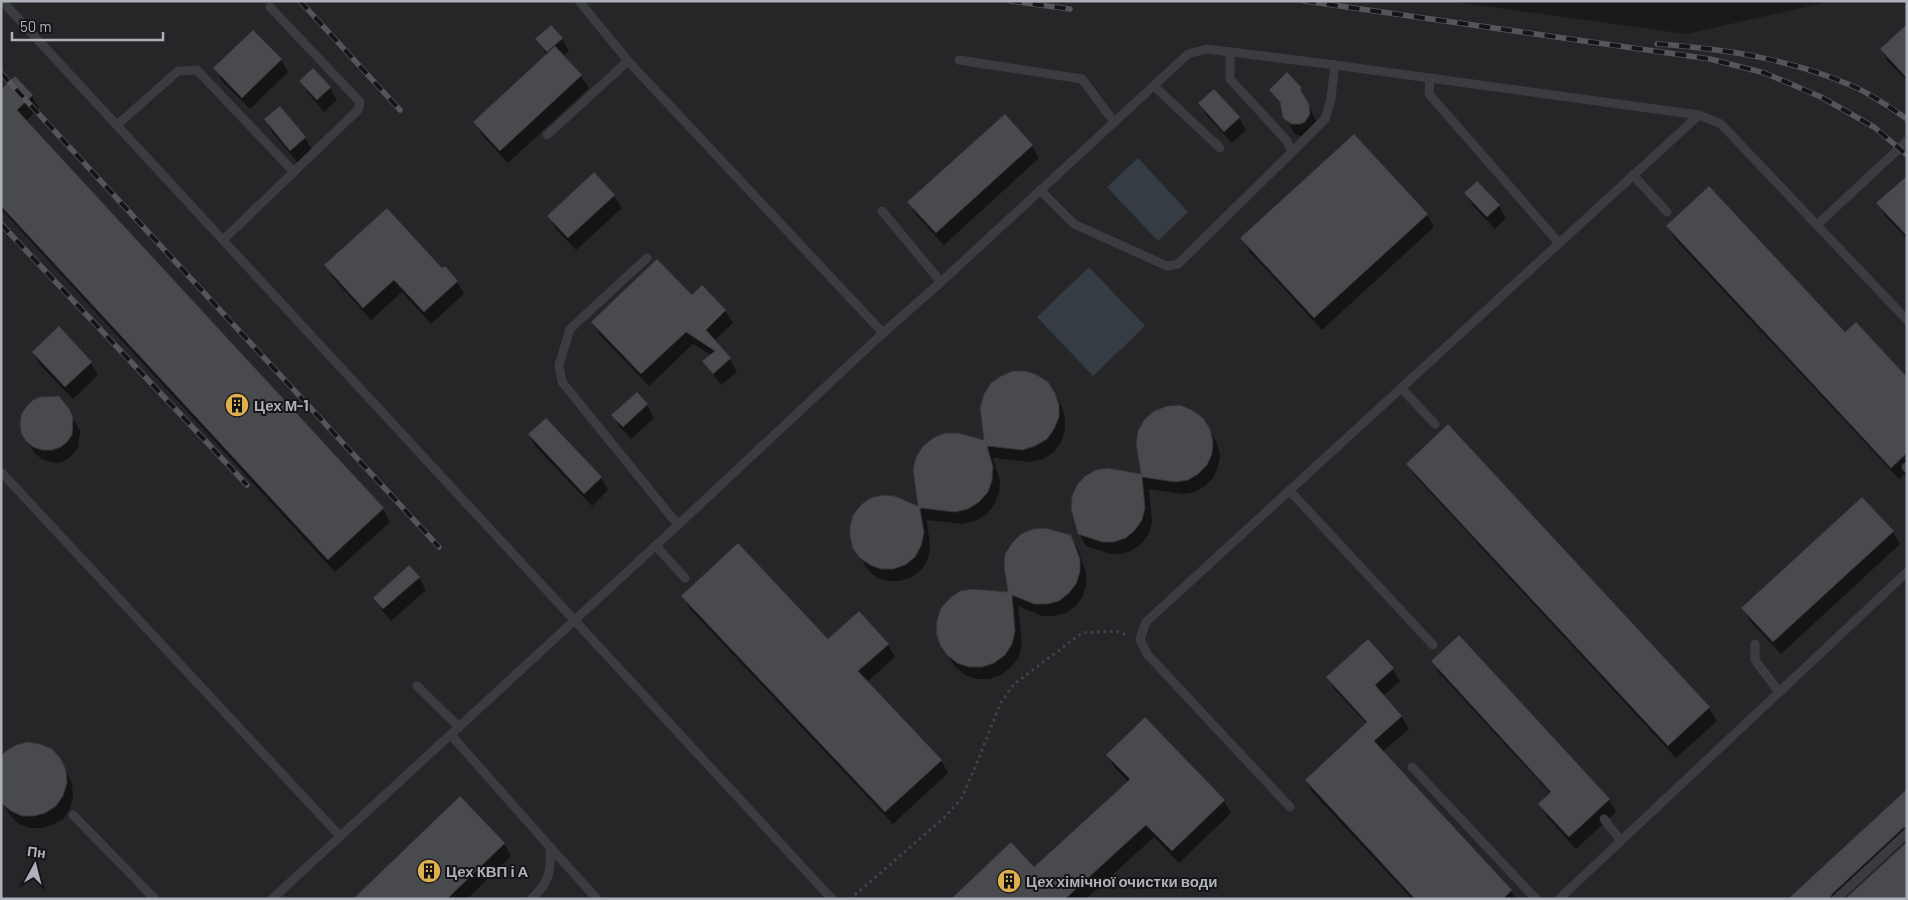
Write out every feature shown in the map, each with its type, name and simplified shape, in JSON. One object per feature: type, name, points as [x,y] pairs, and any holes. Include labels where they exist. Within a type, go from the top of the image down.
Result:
[{"type":"lane","points":[[2,1],[832,899]]},
{"type":"lane","points":[[579,1],[628,60],[883,333]]},
{"type":"lane","points":[[223,240],[358,110],[360,102],[270,7]]},
{"type":"lane","points":[[272,899],[656,546],[883,333],[941,282],[1188,54],[1206,49],[1335,64],[1699,115],[1721,124],[1907,320]]},
{"type":"lane","points":[[1230,52],[1230,79],[1287,141],[1292,152]]},
{"type":"lane","points":[[547,135],[628,60]]},
{"type":"lane","points":[[959,60],[1082,80],[1114,122]]},
{"type":"lane","points":[[1040,190],[1074,224],[1167,266],[1178,264],[1325,119],[1331,98],[1335,64]]},
{"type":"lane","points":[[117,126],[178,71],[197,70],[294,172]]},
{"type":"lane","points":[[1430,78],[1429,94],[1559,243]]},
{"type":"lane","points":[[1154,86],[1220,148]]},
{"type":"lane","points":[[1290,807],[1146,654],[1140,639],[1146,622],[1699,115]]},
{"type":"lane","points":[[1817,226],[1907,141]]},
{"type":"lane","points":[[1633,175],[1667,212]]},
{"type":"lane","points":[[882,211],[941,282]]},
{"type":"lane","points":[[647,258],[570,329],[559,365],[562,382],[678,525]]},
{"type":"lane","points":[[1401,388],[1435,424]]},
{"type":"lane","points":[[1,472],[340,836]]},
{"type":"lane","points":[[1289,490],[1433,645]]},
{"type":"lane","points":[[656,546],[685,578]]},
{"type":"lane","points":[[1559,899],[1907,572]]},
{"type":"lane","points":[[1755,644],[1755,660],[1779,692]]},
{"type":"lane","points":[[417,686],[459,727]]},
{"type":"lane","points":[[451,734],[597,899]]},
{"type":"lane","points":[[1412,767],[1536,899]]},
{"type":"lane","points":[[73,815],[155,899]]},
{"type":"lane","points":[[1604,819],[1620,841]]},
{"type":"lane","points":[[1836,899],[1907,833]]},
{"type":"lane","points":[[531,899],[542,889],[551,869],[550,847]]},
{"type":"path","points":[[850,899],[944,818],[962,798],[1000,704],[1014,684],[1082,632],[1116,631],[1140,639]]},
{"type":"shaded area","points":[[1,1],[1448,1],[1686,34],[1832,1],[1907,1],[1907,899],[1,899]]},
{"type":"shaded area","points":[[1138,158],[1188,212],[1158,241],[1107,187]]},
{"type":"shaded area","points":[[1089,267],[1145,326],[1093,376],[1037,317]]},
{"type":"building","points":[[1907,24],[1907,78],[1880,49]]},
{"type":"building","points":[[551,25],[563,38],[547,52],[535,39]]},
{"type":"building","points":[[253,30],[282,59],[242,98],[213,68]]},
{"type":"building","points":[[555,46],[582,75],[500,151],[473,122]]},
{"type":"building","points":[[313,68],[331,87],[317,100],[299,81]]},
{"type":"building","points":[[1287,72],[1302,88],[1300,89],[1309,104],[1310,114],[1305,122],[1300,124],[1291,124],[1283,118],[1280,102],[1269,90]]},
{"type":"building","name":"Цех М-1","points":[[15,76],[33,95],[17,110],[384,508],[328,560],[1,206],[1,89]]},
{"type":"building","points":[[1214,89],[1240,117],[1224,132],[1198,103]]},
{"type":"building","points":[[280,106],[306,137],[290,151],[264,119]]},
{"type":"building","points":[[1005,114],[1033,145],[936,233],[907,202]]},
{"type":"building","points":[[1354,134],[1428,214],[1314,318],[1240,238]]},
{"type":"building","points":[[594,172],[615,195],[568,238],[547,216]]},
{"type":"building","points":[[1907,176],[1907,236],[1876,203]]},
{"type":"building","points":[[1477,181],[1500,205],[1487,217],[1464,193]]},
{"type":"building","points":[[1709,186],[1845,332],[1856,322],[1907,377],[1907,453],[1891,468],[1666,226]]},
{"type":"building","points":[[387,208],[442,268],[445,266],[458,281],[424,312],[394,280],[363,308],[324,265]]},
{"type":"building","points":[[657,259],[692,295],[702,285],[726,310],[706,330],[731,358],[713,374],[702,361],[715,351],[686,332],[641,374],[591,322]]},
{"type":"building","points":[[59,326],[92,362],[65,387],[32,352]]},
{"type":"building","points":[[1013,371],[1026,371],[1037,375],[1048,382],[1055,393],[1059,405],[1059,417],[1047,439],[1035,446],[1022,450],[987,446],[993,467],[992,480],[988,492],[979,502],[968,509],[955,512],[920,508],[924,533],[921,546],[915,557],[905,565],[893,569],[881,569],[870,565],[860,558],[853,549],[850,526],[853,515],[861,505],[870,498],[883,495],[895,496],[918,506],[913,470],[916,457],[923,446],[933,438],[945,433],[958,433],[984,440],[980,408],[984,394],[991,383]]},
{"type":"building","points":[[637,392],[648,404],[623,427],[611,415]]},
{"type":"building","points":[[59,396],[70,410],[73,418],[72,435],[61,447],[52,450],[42,450],[33,447],[21,433],[21,415],[33,400],[40,397]]},
{"type":"building","points":[[1180,405],[1192,410],[1203,418],[1210,429],[1213,442],[1212,454],[1207,465],[1188,480],[1175,482],[1142,477],[1145,508],[1142,520],[1126,538],[1114,542],[1102,542],[1078,534],[1071,509],[1072,496],[1077,485],[1085,476],[1096,470],[1108,468],[1141,474],[1136,444],[1138,431],[1144,420],[1154,411],[1167,406]]},
{"type":"building","points":[[546,418],[602,477],[584,494],[528,434]]},
{"type":"building","points":[[1448,424],[1710,707],[1668,746],[1406,464]]},
{"type":"building","points":[[1862,497],[1894,531],[1773,642],[1741,608]]},
{"type":"building","points":[[1045,528],[1071,535],[1080,559],[1080,572],[1076,584],[1059,601],[1047,604],[1034,604],[1012,595],[1015,631],[1012,644],[1005,655],[994,663],[982,667],[969,667],[957,663],[947,655],[940,645],[936,632],[941,608],[960,591],[973,589],[1008,592],[1004,567],[1005,554],[1021,534],[1033,529]]},
{"type":"building","points":[[738,543],[828,639],[859,611],[889,644],[858,671],[942,760],[885,812],[681,596]]},
{"type":"building","points":[[409,565],[420,577],[383,609],[373,598]]},
{"type":"building","points":[[1459,635],[1610,799],[1569,837],[1538,804],[1551,792],[1431,661]]},
{"type":"building","points":[[1368,639],[1394,668],[1375,685],[1402,716],[1374,741],[1512,890],[1503,899],[1415,899],[1305,780],[1367,722],[1326,677]]},
{"type":"building","points":[[1145,717],[1225,800],[1172,851],[1146,825],[1065,899],[951,899],[1011,842],[1034,867],[1130,779],[1106,755]]},
{"type":"building","points":[[27,742],[40,744],[52,749],[61,759],[66,770],[67,783],[63,796],[56,806],[45,813],[34,816],[22,816],[11,811],[1,803],[1,756],[16,745]]},
{"type":"building","points":[[1907,789],[1907,827],[1903,828],[1832,894],[1830,899],[1788,899]]},
{"type":"building","name":"Цех КВП і А","points":[[460,796],[505,843],[447,899],[353,899]]},
{"type":"building","points":[[1907,842],[1907,899],[1845,899]]},
{"type":"railway","points":[[300,1],[400,110]]},
{"type":"railway","points":[[1011,1],[1070,9]]},
{"type":"railway","points":[[1305,1],[1710,59],[1765,73],[1821,97],[1874,127],[1907,155]]},
{"type":"railway","points":[[1657,44],[1733,52],[1807,69],[1855,87],[1907,119]]},
{"type":"railway","points":[[1,73],[439,547]]},
{"type":"railway","points":[[1,224],[247,485]]},
{"type":"place","name":"Цех М-1","points":[[237,405]]},
{"type":"place","name":"Цех КВП і А","points":[[429,871]]},
{"type":"place","name":"Цех хімічної очистки води","points":[[1009,881]]}]
